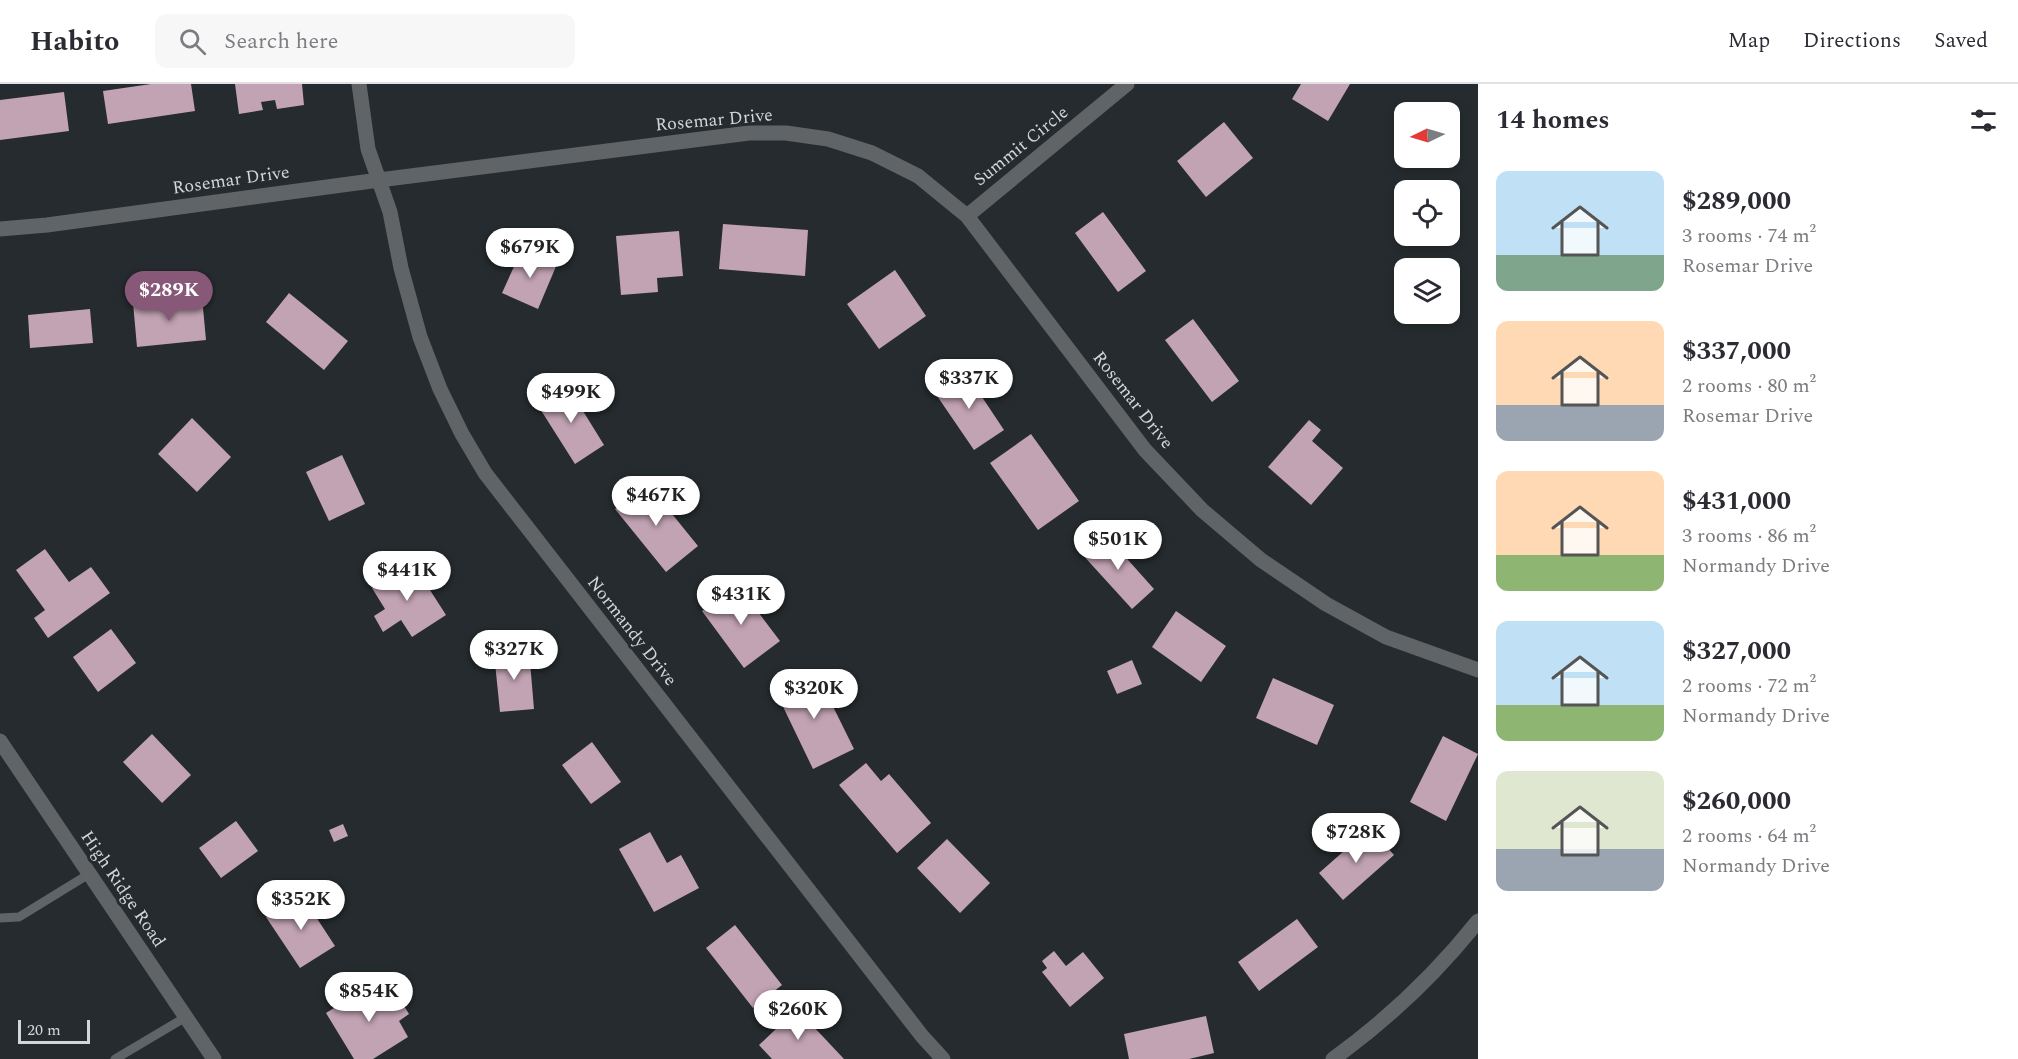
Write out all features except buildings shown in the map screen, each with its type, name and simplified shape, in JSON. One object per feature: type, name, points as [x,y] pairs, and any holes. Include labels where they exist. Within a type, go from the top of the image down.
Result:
[{"type":"street","name":"Normandy Drive","points":[[359,84],[368,149],[390,212],[401,268],[424,347],[457,425],[485,472],[922,1036],[944,1059]]},
{"type":"street","name":"Summit Circle","points":[[967,216],[1127,84]]},
{"type":"street","name":"Rosemar Drive","points":[[0,229],[47,225],[749,133],[786,133],[828,139],[872,153],[918,176],[967,216],[1145,450],[1202,510],[1261,560],[1326,604],[1386,637],[1478,670]]},
{"type":"street","name":"High Ridge Road","points":[[0,741],[214,1059]]},
{"type":"street","points":[[1333,1059],[1403,1004],[1461,943],[1478,921]]},
{"type":"lane","points":[[0,918],[19,917],[89,874]]},
{"type":"lane","points":[[115,1059],[186,1017]]}]
